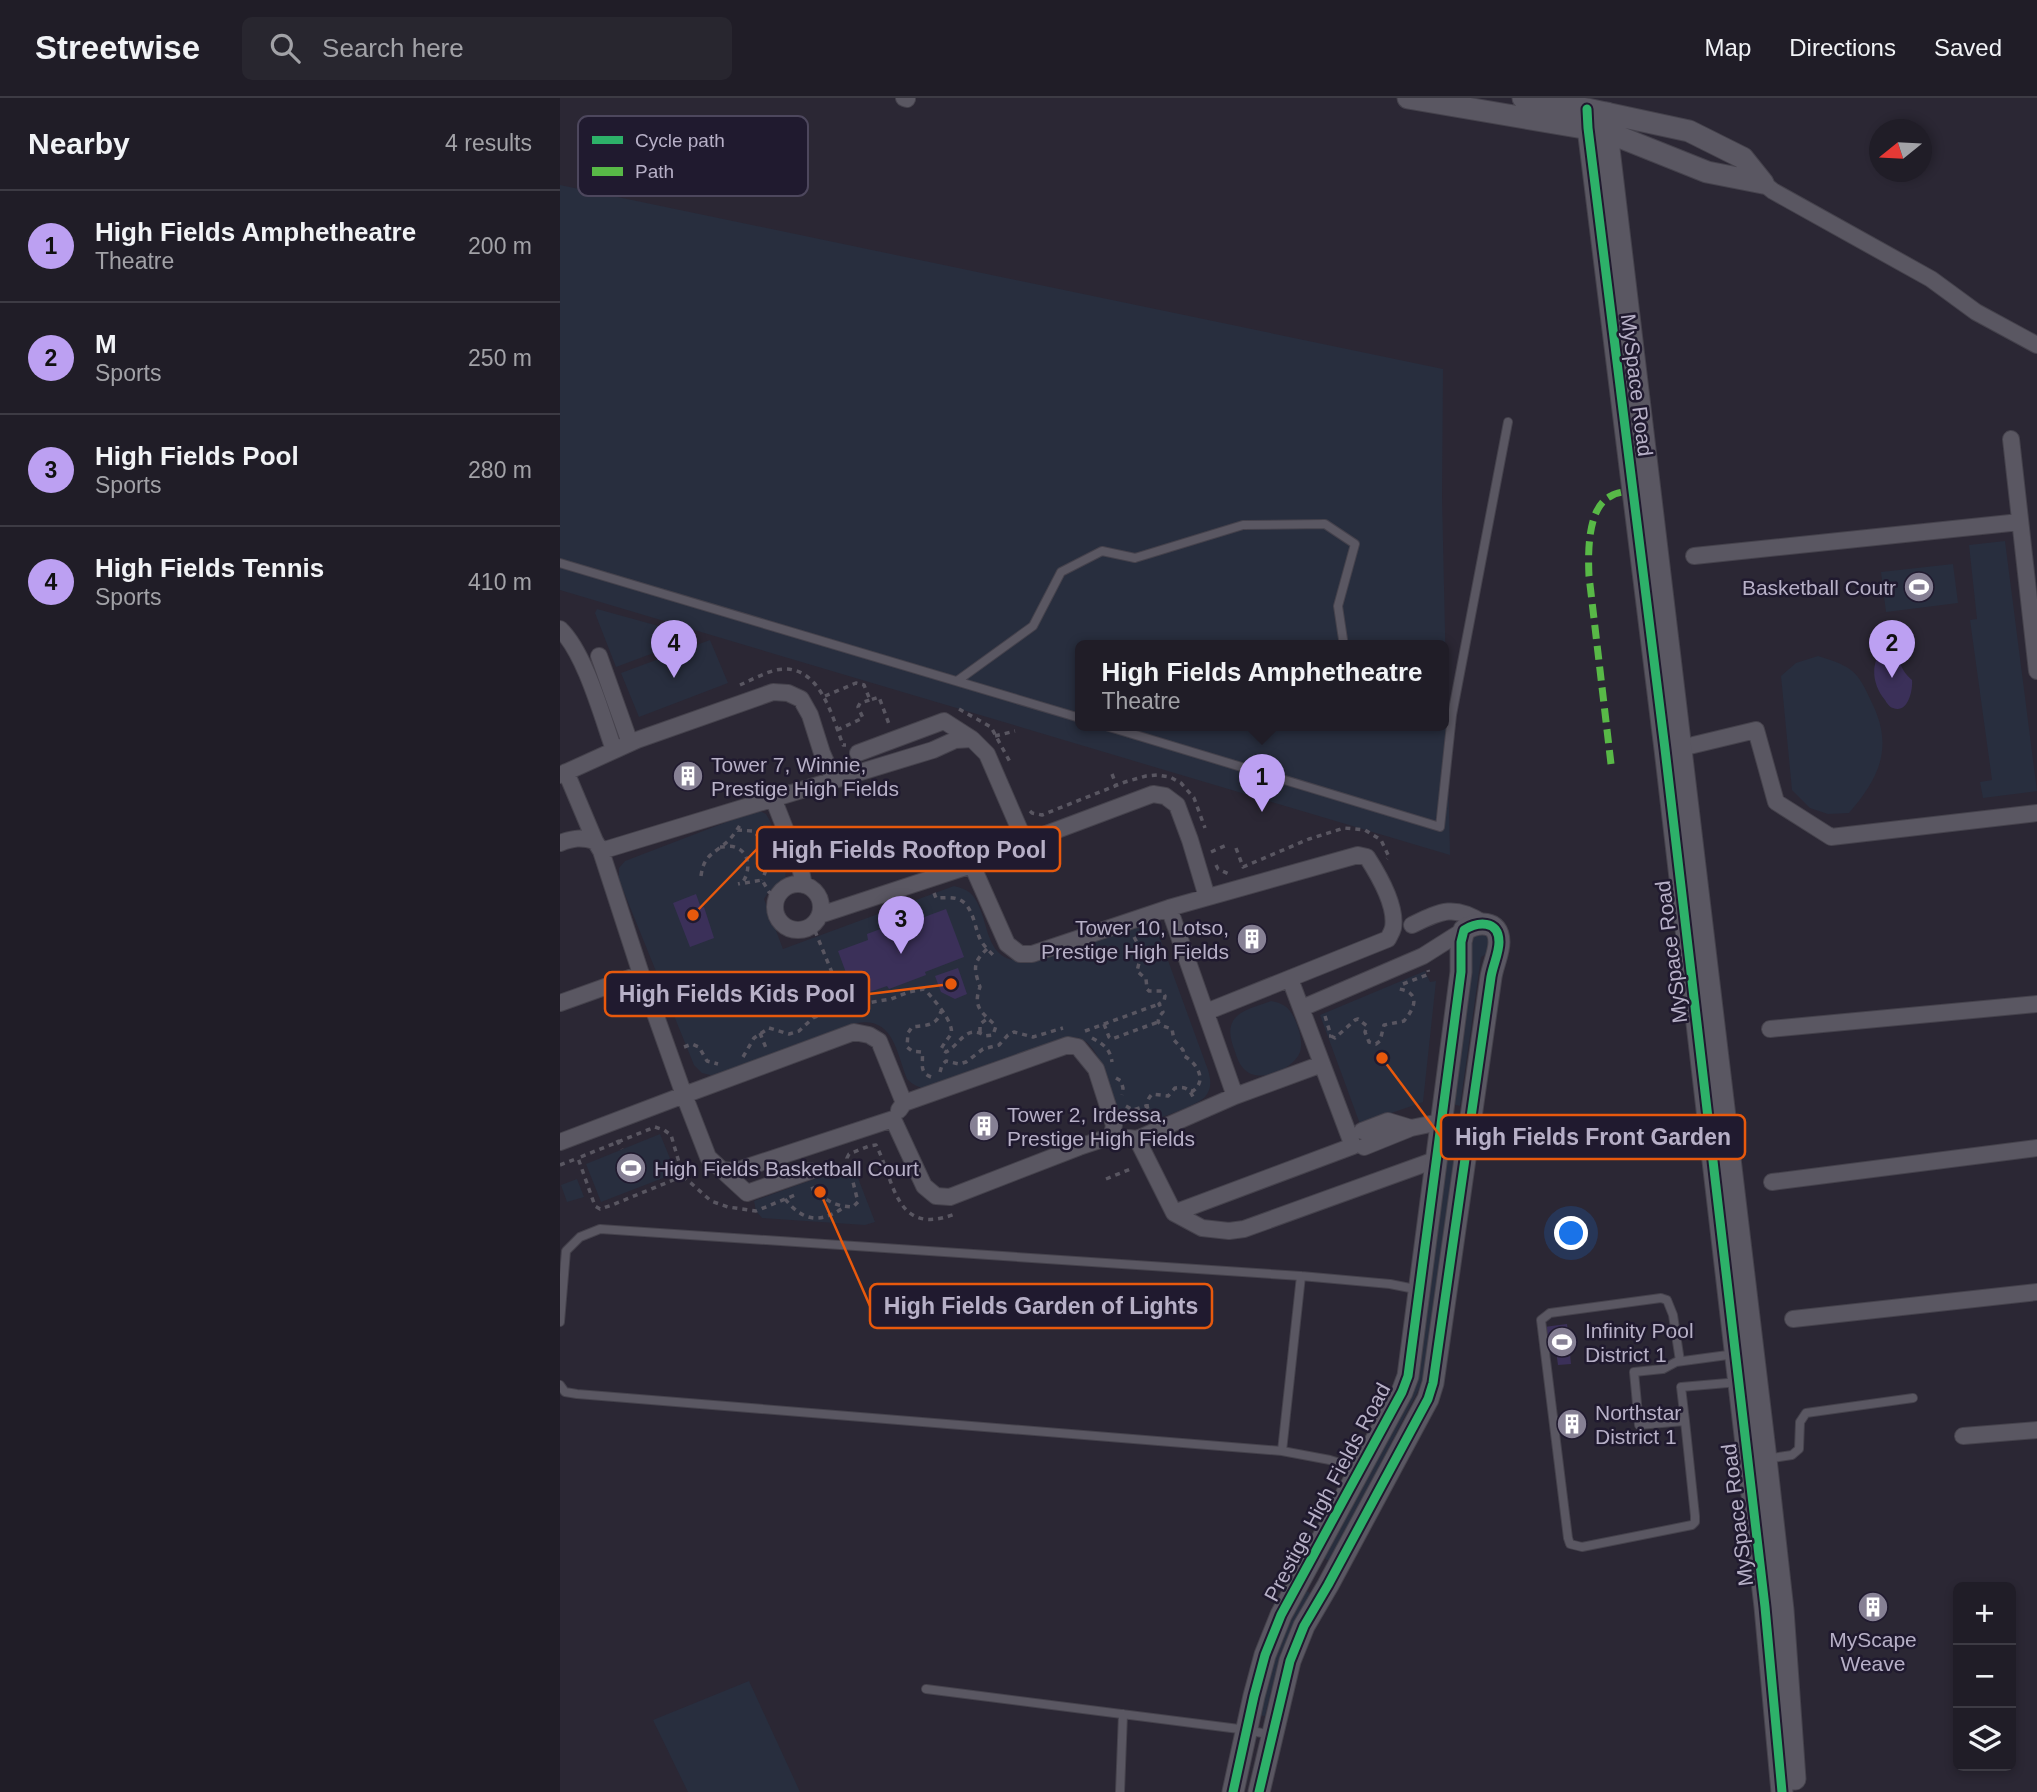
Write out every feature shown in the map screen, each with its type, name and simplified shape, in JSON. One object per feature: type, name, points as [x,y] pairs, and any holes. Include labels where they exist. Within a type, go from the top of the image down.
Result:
[{"type":"street","points":[[1408,98],[1505,106],[1597,121],[1689,131],[1743,158],[1773,191],[1931,279],[1976,312],[2037,345]]},
{"type":"street","points":[[1523,98],[1597,121],[1707,172],[1763,183]]},
{"type":"street","name":"MySpace Road","points":[[1597,121],[1681,748],[1752,1421],[1782,1792]]},
{"type":"street","name":"MySpace Road","points":[[1597,121],[1667,763],[1739,1382],[1766,1459],[1783,1610],[1796,1792]]},
{"type":"street","points":[[2011,439],[2037,671]]},
{"type":"street","points":[[1694,556],[2020,522]]},
{"type":"street","points":[[560,629],[569,638],[592,688],[614,750]]},
{"type":"street","points":[[599,656],[630,743]]},
{"type":"street","points":[[810,1171],[747,1193],[708,1157],[640,974],[598,846],[563,774],[630,743],[773,692],[788,693],[801,699],[810,715],[834,780]]},
{"type":"street","points":[[858,753],[944,721],[972,739],[987,754],[1025,842]]},
{"type":"street","points":[[1681,748],[1756,730],[1776,802],[1830,837],[2037,813]]},
{"type":"street","points":[[560,843],[574,838],[585,838],[598,846],[751,805],[933,750],[955,740],[972,739]]},
{"type":"street","points":[[816,920],[820,900],[811,888],[791,885],[780,892],[775,913],[784,926],[806,929],[816,920],[972,865],[1153,794],[1166,796],[1177,805],[1191,840],[1206,897]]},
{"type":"street","points":[[774,798],[804,885]]},
{"type":"street","points":[[972,865],[1007,944],[1020,954],[1032,954],[1206,897],[1358,855],[1367,857],[1387,894],[1393,928],[1388,939],[1206,1012]]},
{"type":"street","points":[[1169,908],[1236,1097]]},
{"type":"street","points":[[1302,1008],[1423,956],[1473,927],[1465,913],[1455,911],[1433,915],[1412,925]]},
{"type":"street","name":"Prestige High Fields Road","points":[[1233,1792],[1265,1655],[1281,1615],[1402,1392],[1408,1376],[1461,972],[1461,942],[1473,927],[1493,927],[1498,935],[1499,945],[1491,976],[1433,1383],[1428,1399],[1304,1626],[1290,1661],[1259,1792]]},
{"type":"street","points":[[560,1003],[640,974]]},
{"type":"street","points":[[1174,1213],[1353,1146],[1290,979]]},
{"type":"street","points":[[1770,1029],[2037,1003]]},
{"type":"street","points":[[560,1142],[854,1032],[869,1035],[879,1041],[904,1103]]},
{"type":"street","points":[[722,1170],[735,1171],[893,1119],[904,1103],[1068,1045],[1078,1047],[1096,1069],[1114,1125],[1112,1136]]},
{"type":"street","points":[[893,1119],[924,1186],[936,1196],[950,1197],[1112,1136],[1137,1139],[1200,1111],[1322,1065]]},
{"type":"street","points":[[1363,1139],[1440,1122],[1470,1126]]},
{"type":"street","points":[[1137,1139],[1174,1213],[1202,1228],[1229,1231],[1244,1229],[1435,1160]]},
{"type":"street","points":[[1772,1182],[2037,1148]]},
{"type":"street","points":[[1793,1319],[2037,1292]]},
{"type":"street","points":[[1963,1436],[2037,1430]]},
{"type":"street","points":[[1305,1570],[1328,1585]]},
{"type":"lane","points":[[1449,710],[1508,422]]},
{"type":"lane","points":[[957,681],[1034,626],[1061,572],[1102,551],[1135,558],[1243,525],[1325,524],[1355,544],[1338,606],[1343,640]]},
{"type":"lane","points":[[560,563],[1075,716]]},
{"type":"lane","points":[[1123,731],[1440,827],[1447,731]]},
{"type":"lane","points":[[560,1322],[566,1251],[580,1237],[600,1228],[1301,1276],[1390,1284],[1420,1290]]},
{"type":"lane","points":[[1282,1451],[1301,1276]]},
{"type":"lane","points":[[1680,1361],[1673,1315],[1667,1300],[1661,1297],[1550,1313],[1541,1320],[1570,1544],[1582,1547],[1687,1527],[1695,1522],[1681,1387],[1739,1382]]},
{"type":"lane","points":[[1685,1421],[1639,1425],[1634,1372],[1663,1369],[1680,1361],[1736,1354]]},
{"type":"lane","points":[[560,1385],[565,1392],[577,1394],[1282,1451],[1360,1469]]},
{"type":"lane","points":[[1766,1459],[1792,1455],[1799,1449],[1800,1422],[1806,1413],[1913,1398]]},
{"type":"lane","points":[[926,1689],[1272,1735]]},
{"type":"lane","points":[[1120,1792],[1123,1714]]},
{"type":"path","points":[[825,696],[856,684],[864,685],[870,700]]},
{"type":"path","points":[[837,730],[863,718],[858,706],[860,702],[879,697],[891,730]]},
{"type":"path","points":[[701,876],[705,859],[730,840],[751,805]]},
{"type":"path","points":[[1236,848],[1243,867],[1309,839],[1344,828],[1365,830],[1381,840],[1389,857],[1373,866]]},
{"type":"path","points":[[736,830],[753,831],[763,841],[768,861],[762,880]]},
{"type":"path","points":[[1229,844],[1210,851],[1217,869],[1235,875]]},
{"type":"path","points":[[720,847],[737,848],[745,853],[749,864],[746,879],[740,883],[762,880]]},
{"type":"path","points":[[762,880],[769,892],[777,898]]},
{"type":"path","points":[[929,880],[936,898],[962,901],[982,943],[1000,961]]},
{"type":"path","points":[[816,920],[842,997],[836,1009]]},
{"type":"path","points":[[1085,1031],[1164,1001],[1162,991],[1153,992],[1147,989],[1146,979],[1137,971],[1140,960],[1136,950],[1139,946],[1136,938],[1130,935]]},
{"type":"path","points":[[739,1062],[754,1038],[769,1028],[789,1034],[799,1031],[813,1018],[836,1009],[891,999],[924,989],[951,1024],[951,1033],[941,1049],[946,1052],[952,1049],[955,1043],[970,1032],[993,1035],[996,1026],[984,1017],[977,1004],[980,987],[974,971],[978,957],[987,948]]},
{"type":"path","points":[[1331,1036],[1339,1036],[1358,1019],[1367,1026],[1366,1038],[1376,1044],[1380,1041],[1384,1025],[1404,1021],[1413,1008],[1412,995],[1398,986]]},
{"type":"path","points":[[1158,1022],[1158,1017],[1163,1012],[1159,1004]]},
{"type":"path","points":[[907,1041],[909,1030],[934,1022],[939,1017],[940,1008]]},
{"type":"path","points":[[980,1032],[980,1024],[987,1019]]},
{"type":"path","points":[[1104,1024],[1112,1039],[1158,1022]]},
{"type":"path","points":[[1158,1022],[1172,1029],[1174,1040],[1183,1050],[1184,1056],[1192,1059],[1201,1081],[1199,1087],[1193,1091],[1183,1087],[1175,1088],[1168,1096],[1152,1094],[1146,1106],[1158,1130]]},
{"type":"path","points":[[948,1037],[955,1043]]},
{"type":"path","points":[[669,1054],[692,1044],[699,1046],[707,1061],[712,1064],[727,1064]]},
{"type":"path","points":[[1190,1090],[1200,1111]]},
{"type":"path","points":[[560,1165],[654,1128],[671,1135],[683,1176],[711,1201],[728,1207],[756,1211],[814,1188],[839,1207],[853,1207],[858,1202],[852,1175]]},
{"type":"path","points":[[618,1142],[622,1149]]},
{"type":"path","points":[[578,1158],[595,1206],[600,1209],[683,1176]]},
{"type":"path","points":[[1106,1180],[1150,1162]]},
{"type":"path","points":[[581,1188],[587,1185]]},
{"type":"path","points":[[637,1188],[640,1194]]},
{"type":"path","points":[[785,1199],[795,1212],[820,1219],[845,1207]]},
{"type":"shaded area","points":[[560,185],[578,189],[578,196],[613,196],[1443,369],[1445,640],[1075,640],[1075,731],[1447,731],[1450,855],[560,590]]},
{"type":"shaded area","points":[[2005,541],[2037,791],[1983,798],[1980,782],[1992,780],[1970,620],[1977,619],[1969,545]]},
{"type":"shaded area","name":"Basketball Coutr","points":[[1953,564],[1958,603],[1886,612],[1881,572]]},
{"type":"shaded area","points":[[597,609],[684,633],[683,642],[616,667],[595,613]]},
{"type":"shaded area","points":[[710,640],[728,683],[639,717],[621,673]]},
{"type":"shaded area","points":[[1883,648],[1900,651],[1899,660],[1912,680],[1912,689],[1902,708],[1888,705],[1875,681],[1874,667]]},
{"type":"shaded area","points":[[1818,656],[1847,667],[1858,677],[1879,719],[1882,734],[1880,762],[1875,775],[1849,813],[1828,814],[1810,808],[1792,790],[1781,676],[1796,663]]},
{"type":"shaded area","points":[[758,810],[766,814],[770,821],[786,869],[785,881],[764,899],[783,949],[954,886],[973,896],[994,946],[1000,954],[1010,959],[1023,961],[1148,923],[1158,933],[1208,1070],[1209,1091],[1200,1101],[1172,1114],[1142,1123],[1131,1122],[1118,1111],[1104,1070],[1093,1050],[1087,1042],[1073,1037],[1057,1040],[935,1087],[923,1088],[907,1079],[890,1035],[874,1023],[863,1022],[848,1025],[714,1076],[702,1073],[694,1065],[619,880],[619,868],[625,861]]},
{"type":"shaded area","points":[[696,894],[701,908],[704,907],[714,938],[690,947],[673,903]]},
{"type":"shaded area","points":[[946,909],[964,957],[889,989],[887,986],[855,997],[838,951],[868,940],[867,934],[918,915],[919,919]]},
{"type":"shaded area","points":[[1486,934],[1491,945],[1488,953],[1481,957],[1460,1106],[1451,1104],[1472,956],[1470,938]]},
{"type":"shaded area","points":[[958,968],[967,994],[955,999],[941,992],[935,976]]},
{"type":"shaded area","points":[[1425,971],[1430,982],[1436,981],[1423,1102],[1360,1124],[1320,1015]]},
{"type":"shaded area","points":[[1271,1001],[1284,1005],[1293,1015],[1300,1037],[1300,1052],[1291,1064],[1276,1073],[1251,1074],[1243,1068],[1238,1059],[1230,1035],[1231,1026],[1239,1014]]},
{"type":"shaded area","name":"High Fields Basketball Court","points":[[660,1134],[676,1173],[601,1202],[586,1164]]},
{"type":"shaded area","points":[[1450,1140],[1456,1141],[1424,1379],[1330,1562],[1323,1557],[1417,1378]]},
{"type":"shaded area","points":[[853,1165],[875,1222],[865,1225],[762,1218],[756,1211],[754,1201]]},
{"type":"shaded area","points":[[577,1179],[584,1197],[567,1202],[561,1185]]},
{"type":"shaded area","name":"Infinity Pool District 1","points":[[1567,1324],[1571,1364],[1558,1365],[1554,1336],[1545,1337],[1544,1327]]},
{"type":"shaded area","points":[[1306,1590],[1311,1594],[1281,1652],[1265,1716],[1259,1715],[1276,1651]]},
{"type":"shaded area","points":[[749,1681],[800,1792],[688,1792],[653,1720]]},
{"type":"marked path","points":[[1611,764],[1589,576],[1589,544],[1593,520],[1603,502],[1611,496],[1633,490]]},
{"type":"cycle path","points":[[1587,109],[1765,1607],[1782,1792]]},
{"type":"cycle path","points":[[1233,1792],[1265,1655],[1281,1615],[1402,1392],[1408,1376],[1461,972],[1461,942],[1464,930],[1486,924],[1495,929],[1499,946],[1491,977],[1433,1383],[1428,1399],[1304,1626],[1290,1661],[1259,1792]]},
{"type":"place","name":"Basketball Coutr","points":[[1919,587]]},
{"type":"place","name":"High Fields Tennis","points":[[674,678]]},
{"type":"place","name":"M","points":[[1892,678]]},
{"type":"place","name":"Tower 7, Winnie, Prestige High Fields","points":[[688,776]]},
{"type":"place","name":"High Fields Amphetheatre","points":[[1262,812]]},
{"type":"place","name":"High Fields Rooftop Pool","points":[[693,915]]},
{"type":"place","name":"Tower 10, Lotso, Prestige High Fields","points":[[1252,939]]},
{"type":"place","name":"High Fields Pool","points":[[901,954]]},
{"type":"place","name":"High Fields Kids Pool","points":[[951,984]]},
{"type":"place","name":"High Fields Front Garden","points":[[1382,1058]]},
{"type":"place","name":"Tower 2, Irdessa, Prestige High Fields","points":[[984,1126]]},
{"type":"place","name":"High Fields Basketball Court","points":[[631,1168]]},
{"type":"place","name":"High Fields Garden of Lights","points":[[820,1192]]},
{"type":"place","name":"Infinity Pool District 1","points":[[1562,1342]]},
{"type":"place","name":"Northstar District 1","points":[[1572,1424]]},
{"type":"place","name":"MyScape Weave","points":[[1873,1607]]}]
